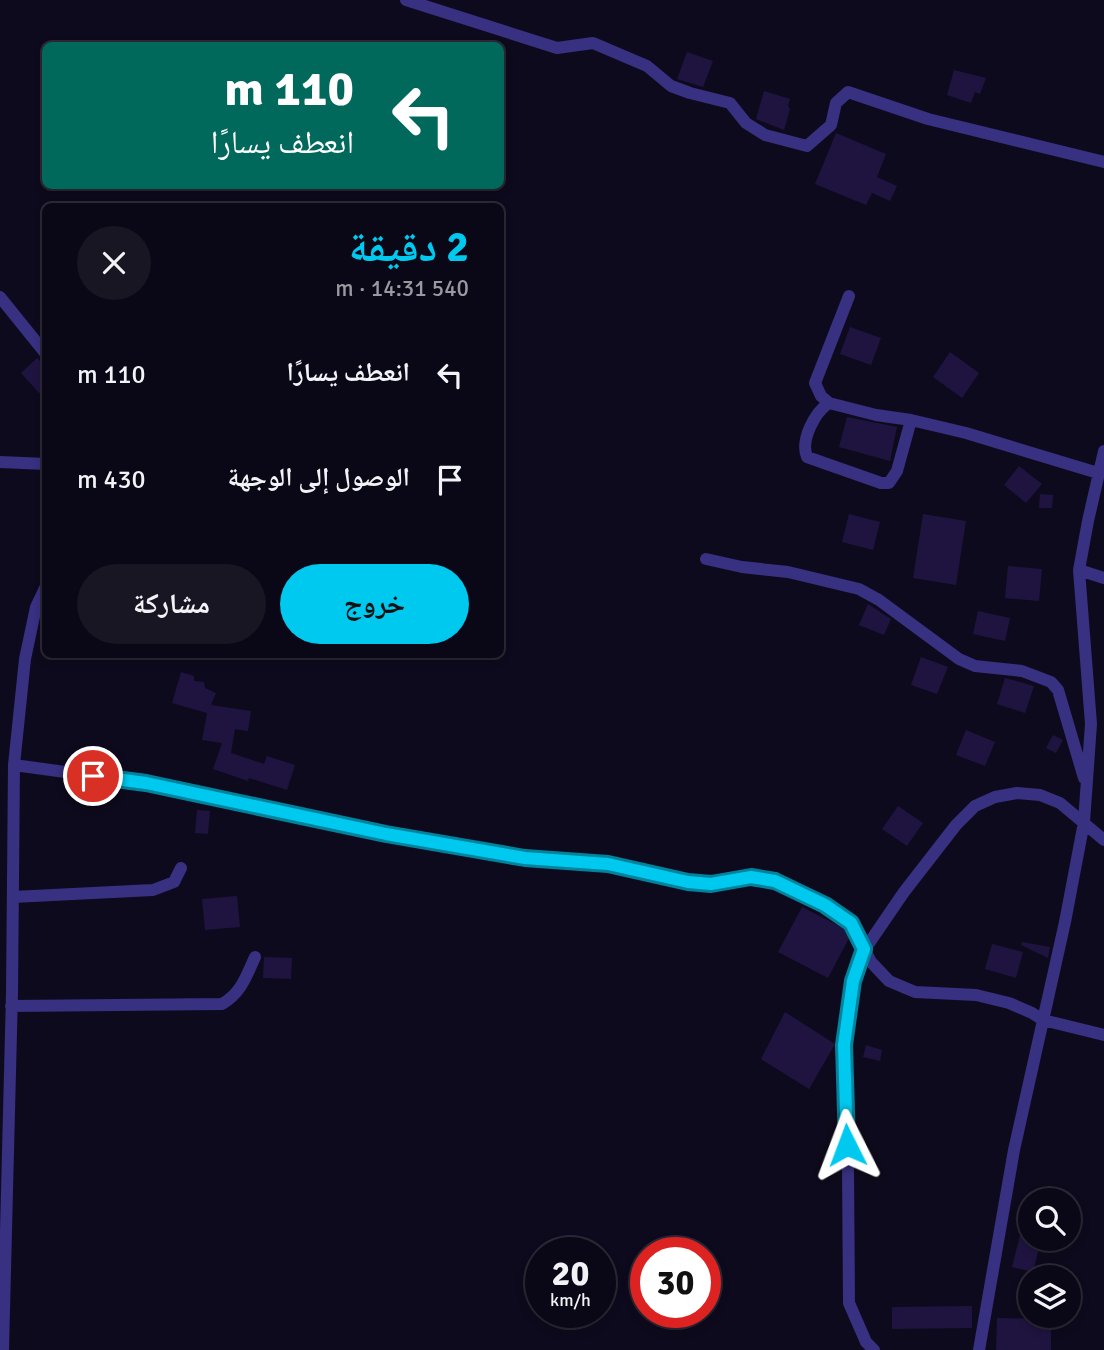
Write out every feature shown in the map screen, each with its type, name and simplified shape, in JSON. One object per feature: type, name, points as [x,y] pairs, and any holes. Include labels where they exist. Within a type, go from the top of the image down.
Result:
[{"type":"street","points":[[406,0],[557,48],[593,43],[646,66],[671,86],[730,103],[746,123],[776,139],[807,146],[831,125],[836,103],[848,92],[928,119],[1104,162]]},
{"type":"street","points":[[849,296],[815,383],[821,396],[829,403],[966,433],[1098,473]]},
{"type":"street","points":[[0,298],[42,349]]},
{"type":"street","points":[[829,403],[815,417],[805,447],[807,457],[881,483],[889,483],[897,471],[911,420]]},
{"type":"street","points":[[979,1350],[1014,1150],[1044,1020],[1084,822],[1091,724],[1079,570],[1104,451]]},
{"type":"street","points":[[0,462],[42,464]]},
{"type":"street","points":[[706,559],[742,567],[789,572],[859,589],[879,600],[959,659],[975,666],[1022,671],[1051,682],[1058,690],[1065,710],[1087,792]]},
{"type":"street","points":[[1079,570],[1104,578]]},
{"type":"street","points":[[3,1350],[4,1179],[11,1006],[14,765],[25,659],[36,607],[42,594]]},
{"type":"street","points":[[14,765],[146,783],[386,834],[525,858],[608,864],[688,882],[711,884],[751,877],[775,881],[825,905],[851,923],[871,962],[889,981],[915,992],[976,995],[1009,1003],[1044,1020],[1104,1035]]},
{"type":"street","points":[[874,1350],[856,1324],[849,1303],[844,1045],[853,981],[864,949],[956,825],[975,806],[995,797],[1017,793],[1040,795],[1060,803],[1104,840]]},
{"type":"street","points":[[12,897],[153,890],[174,881],[181,868]]},
{"type":"street","points":[[11,1006],[222,1004],[234,997],[242,986],[255,957]]},
{"type":"building","points":[[687,52],[713,61],[703,87],[677,79]]},
{"type":"building","points":[[954,70],[986,78],[980,94],[975,92],[971,103],[947,95]]},
{"type":"building","points":[[764,91],[790,99],[784,130],[756,119]]},
{"type":"building","points":[[836,133],[886,154],[877,177],[897,186],[890,201],[872,193],[866,205],[815,184]]},
{"type":"building","points":[[850,327],[881,338],[871,365],[840,354]]},
{"type":"building","points":[[950,352],[979,373],[962,398],[933,377]]},
{"type":"building","points":[[37,358],[42,363],[42,390],[39,393],[21,373]]},
{"type":"building","points":[[847,417],[897,427],[890,461],[839,447]]},
{"type":"building","points":[[1019,466],[1042,484],[1026,503],[1004,485]]},
{"type":"building","points":[[1040,494],[1053,495],[1052,508],[1039,508]]},
{"type":"building","points":[[849,514],[880,522],[873,550],[842,542]]},
{"type":"building","points":[[923,514],[966,521],[956,585],[913,578]]},
{"type":"building","points":[[1008,566],[1042,569],[1039,601],[1005,598]]},
{"type":"building","points":[[868,604],[891,619],[884,635],[859,625]]},
{"type":"building","points":[[978,611],[1010,618],[1005,641],[973,634]]},
{"type":"building","points":[[921,657],[948,667],[937,694],[911,685]]},
{"type":"building","points":[[181,672],[194,676],[194,681],[204,682],[205,688],[216,693],[211,705],[251,711],[248,731],[235,729],[231,753],[264,764],[267,756],[295,765],[287,790],[213,769],[222,743],[202,740],[207,713],[172,703]]},
{"type":"building","points":[[1005,678],[1034,686],[1025,713],[997,704]]},
{"type":"building","points":[[966,730],[995,742],[985,766],[956,755]]},
{"type":"building","points":[[1053,735],[1063,740],[1056,753],[1046,748]]},
{"type":"building","points":[[898,806],[923,823],[907,846],[882,829]]},
{"type":"building","points":[[197,810],[210,811],[208,834],[195,833]]},
{"type":"building","points":[[237,896],[240,927],[205,930],[202,899]]},
{"type":"building","points":[[802,907],[843,928],[849,938],[828,978],[778,952]]},
{"type":"building","points":[[1022,942],[1050,947],[1048,958],[1021,945]]},
{"type":"building","points":[[992,944],[1023,952],[1016,978],[985,969]]},
{"type":"building","points":[[264,957],[292,958],[291,979],[263,978]]},
{"type":"building","points":[[785,1012],[835,1044],[809,1089],[761,1059]]},
{"type":"building","points":[[866,1045],[882,1050],[880,1061],[863,1057]]},
{"type":"building","points":[[1018,1243],[1018,1251],[1038,1251],[1035,1265],[1012,1267]]},
{"type":"building","points":[[972,1306],[972,1328],[892,1329],[892,1307]]},
{"type":"building","points":[[997,1318],[1018,1318],[1018,1328],[1051,1328],[1051,1350],[996,1350]]},
{"type":"route","points":[[93,776],[146,783],[386,834],[525,858],[608,864],[688,882],[711,884],[751,877],[775,881],[796,889],[851,923],[864,949],[853,981],[844,1045],[847,1145]]}]
